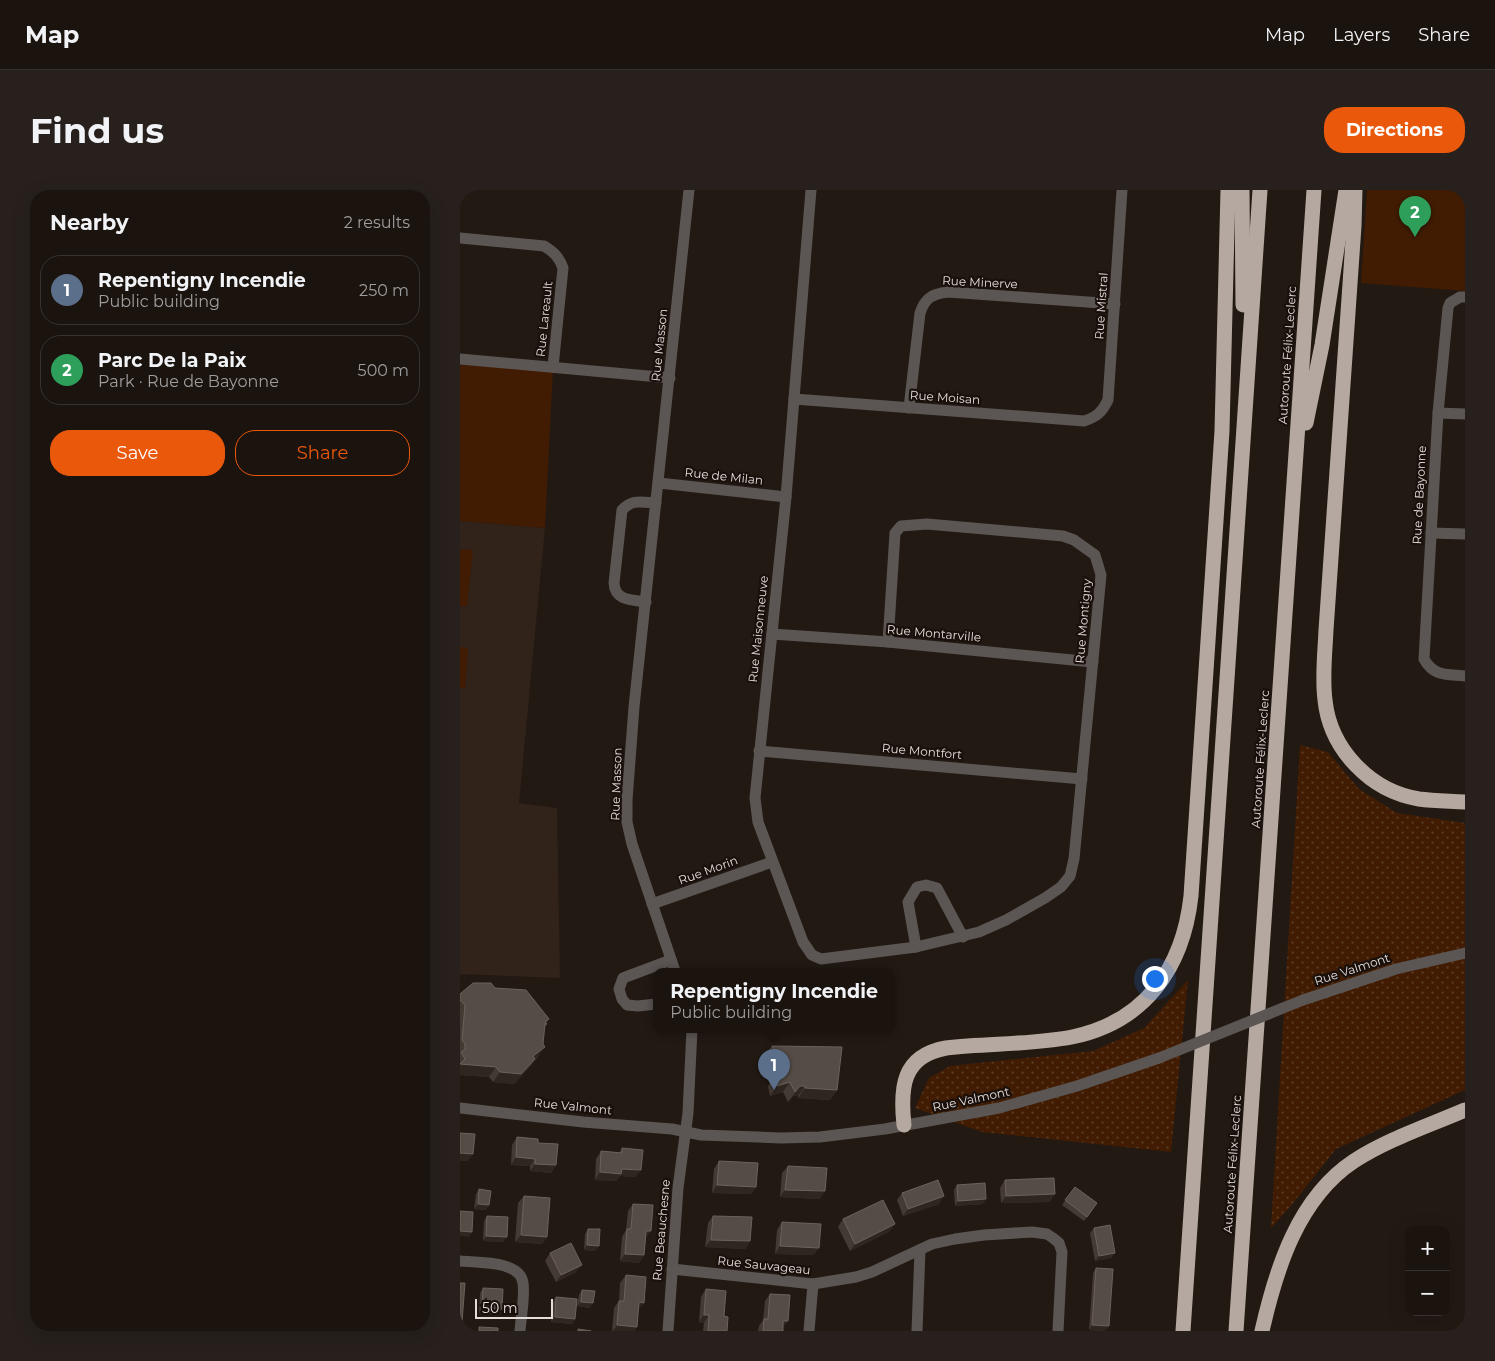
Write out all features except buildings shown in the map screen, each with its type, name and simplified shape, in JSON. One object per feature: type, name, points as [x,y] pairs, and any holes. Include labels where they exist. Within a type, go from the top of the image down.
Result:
[{"type":"highway","points":[[904,1126],[902,1099],[905,1080],[911,1068],[923,1056],[935,1050],[946,1048],[1063,1038],[1104,1027],[1132,1011],[1152,992],[1171,966],[1183,939],[1191,896],[1220,462],[1228,190]]},
{"type":"highway","points":[[1242,190],[1241,233],[1246,407]]},
{"type":"highway","points":[[1183,1331],[1260,190]]},
{"type":"highway","name":"Autoroute Félix-Leclerc","points":[[1236,1331],[1314,190]]},
{"type":"highway","points":[[1294,478],[1322,346],[1346,190]]},
{"type":"highway","points":[[1355,190],[1326,630],[1324,680],[1326,708],[1341,747],[1356,765],[1373,780],[1392,791],[1414,798],[1465,802]]},
{"type":"highway","points":[[1262,1331],[1272,1290],[1288,1248],[1307,1211],[1326,1184],[1363,1155],[1465,1110]]},
{"type":"street","name":"Rue Masson","points":[[673,966],[632,844],[627,822],[627,800],[634,707],[689,190]]},
{"type":"street","name":"Rue Maisonneuve","points":[[811,190],[786,496],[759,751],[756,810],[758,822],[772,862],[803,942],[812,954],[821,959],[834,959],[916,947],[963,937],[1006,920],[1061,887],[1070,876],[1074,859]]},
{"type":"street","name":"Rue Mistral","points":[[1094,418],[1103,411],[1108,400],[1122,190]]},
{"type":"street","name":"Rue Lareault","points":[[460,238],[544,246],[553,251],[560,260],[563,268],[553,367]]},
{"type":"street","name":"Rue Minerve","points":[[909,408],[920,313],[923,304],[936,293],[948,292],[1115,304]]},
{"type":"street","name":"Rue de Bayonne","points":[[1465,297],[1460,297],[1450,303],[1448,308],[1438,413],[1424,659],[1428,667],[1436,672],[1465,676]]},
{"type":"street","points":[[460,359],[670,378]]},
{"type":"street","name":"Rue Moisan","points":[[794,399],[1084,421],[1094,418]]},
{"type":"street","points":[[1438,413],[1465,414]]},
{"type":"street","name":"Rue de Milan","points":[[659,483],[786,496]]},
{"type":"street","points":[[646,602],[622,598],[614,590],[614,583],[622,510],[628,504],[638,502],[656,503]]},
{"type":"street","name":"Rue Montigny","points":[[888,642],[895,533],[901,526],[927,524],[1063,536],[1074,540],[1095,555],[1101,575],[1074,859]]},
{"type":"street","points":[[1431,533],[1465,534]]},
{"type":"street","name":"Rue Montarville","points":[[772,634],[888,642],[1093,662]]},
{"type":"street","name":"Rue Montfort","points":[[759,751],[1082,779]]},
{"type":"street","name":"Rue Morin","points":[[652,904],[772,862]]},
{"type":"street","points":[[916,947],[908,902],[917,887],[926,885],[937,888],[963,937]]},
{"type":"street","name":"Rue Valmont","points":[[460,1108],[583,1122],[672,1129],[700,1135],[807,1138],[904,1126],[962,1116],[1029,1100],[1090,1082],[1159,1058],[1303,1000],[1386,972],[1465,954]]},
{"type":"street","name":"Rue Masson","points":[[653,971],[623,978],[619,989],[622,999],[627,1005],[653,1004]]},
{"type":"street","points":[[685,1132],[688,1113],[692,1033]]},
{"type":"street","name":"Rue Beauchesne","points":[[668,1331],[678,1188],[685,1132]]},
{"type":"street","name":"Rue Sauvageau","points":[[672,1269],[813,1284],[856,1277],[932,1244],[984,1235],[1032,1232],[1046,1234],[1059,1244],[1062,1252],[1058,1331]]},
{"type":"street","points":[[917,1331],[920,1250]]},
{"type":"street","points":[[460,1261],[505,1265],[521,1276],[523,1284],[520,1331]]},
{"type":"street","points":[[809,1331],[813,1284]]},
{"type":"shaded area","points":[[1367,190],[1465,190],[1465,291],[1361,283]]},
{"type":"shaded area","points":[[460,361],[553,367],[545,528],[460,521]]},
{"type":"shaded area","points":[[460,521],[545,528],[519,803],[557,808],[560,978],[460,974]]},
{"type":"shaded area","points":[[460,549],[473,550],[467,606],[460,606]]},
{"type":"shaded area","points":[[460,647],[468,648],[465,688],[460,688]]},
{"type":"shaded area","points":[[1300,745],[1328,752],[1359,789],[1397,813],[1465,823],[1465,1090],[1336,1149],[1271,1228]]},
{"type":"shaded area","points":[[1188,980],[1171,1152],[982,1132],[915,1108],[929,1078],[950,1066],[1093,1051],[1144,1028]]},
{"type":"place","name":"Parc De la Paix","points":[[1415,237]]},
{"type":"place","name":"Repentigny Incendie","points":[[774,1090]]}]
